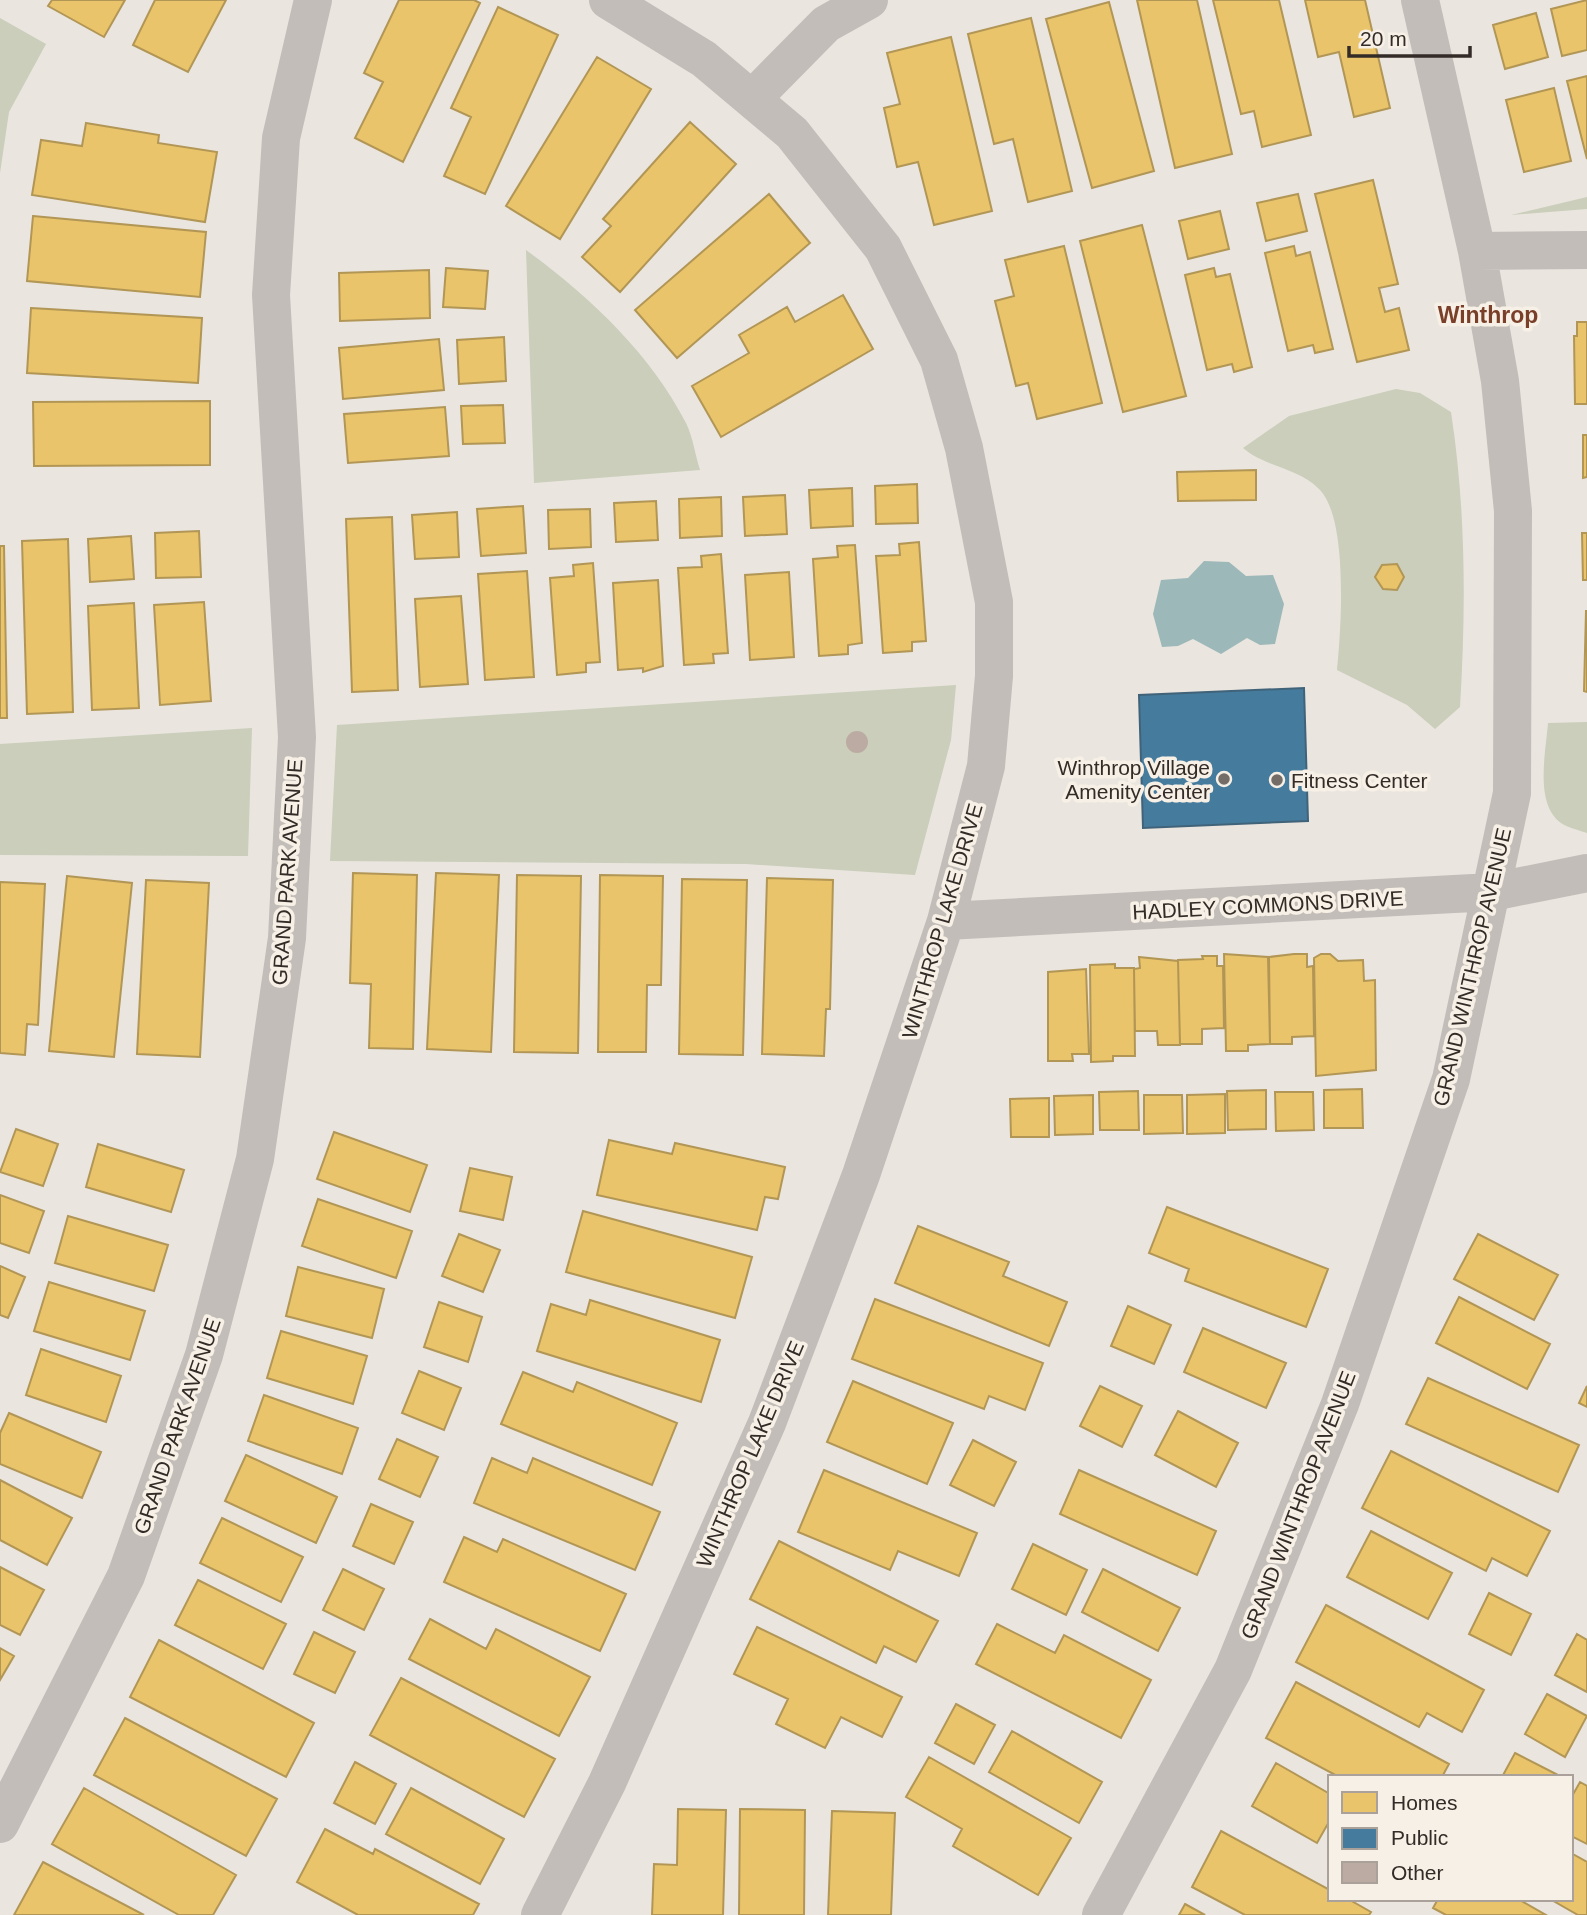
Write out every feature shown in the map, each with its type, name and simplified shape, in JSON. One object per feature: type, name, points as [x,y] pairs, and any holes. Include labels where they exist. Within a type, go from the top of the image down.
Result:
[{"type":"street","name":"GRAND PARK AVENUE","points":[[0,1824],[126,1576],[204,1355],[254,1159],[287,938],[297,737],[271,295],[281,138],[313,0]]},
{"type":"street","name":"WINTHROP LAKE DRIVE","points":[[540,1915],[607,1783],[767,1423],[861,1175],[946,921],[986,766],[994,676],[994,602],[964,448],[939,360],[883,248],[792,133],[704,59],[608,0]]},
{"type":"street","points":[[752,99],[826,24],[869,0]]},
{"type":"street","name":"GRAND WINTHROP AVENUE","points":[[1101,1915],[1233,1670],[1340,1404],[1451,1079],[1512,793],[1513,511],[1500,381],[1477,251],[1420,0]]},
{"type":"street","points":[[1477,251],[1587,250]]},
{"type":"street","name":"HADLEY COMMONS DRIVE","points":[[946,921],[1492,892],[1587,873]]},
{"type":"green space","points":[[0,18],[46,44],[9,112],[0,173]]},
{"type":"green space","points":[[1587,197],[1587,209],[1511,215]]},
{"type":"green space","points":[[526,250],[595,306],[655,373],[686,423],[700,470],[534,483]]},
{"type":"green space","points":[[1396,389],[1420,393],[1451,412],[1456,449],[1463,559],[1460,707],[1435,729],[1407,705],[1337,670],[1341,576],[1335,524],[1329,504],[1319,489],[1302,476],[1261,459],[1243,448],[1289,416]]},
{"type":"green space","points":[[956,685],[951,740],[915,875],[746,864],[330,861],[337,725]]},
{"type":"green space","points":[[1587,722],[1587,833],[1564,825],[1553,814],[1544,790],[1544,762],[1548,723]]},
{"type":"green space","points":[[252,728],[248,856],[0,855],[0,744]]},
{"type":"water","points":[[1204,561],[1229,562],[1246,576],[1273,575],[1284,604],[1275,644],[1260,645],[1247,638],[1221,654],[1193,639],[1178,646],[1162,647],[1153,614],[1161,580],[1188,578]]},
{"type":"building: Homes","points":[[52,0],[125,0],[104,37],[48,6]]},
{"type":"building: Homes","points":[[155,0],[226,0],[188,72],[133,45]]},
{"type":"building: Homes","points":[[399,0],[474,0],[480,3],[403,162],[355,138],[383,82],[364,73]]},
{"type":"building: Homes","points":[[1137,0],[1197,0],[1232,154],[1175,168]]},
{"type":"building: Homes","points":[[1213,0],[1279,0],[1311,135],[1262,147],[1254,111],[1241,114]]},
{"type":"building: Homes","points":[[1305,0],[1365,0],[1390,108],[1354,117],[1339,52],[1318,57]]},
{"type":"building: Homes","points":[[1587,0],[1587,50],[1562,56],[1551,9]]},
{"type":"building: Homes","points":[[1109,2],[1154,171],[1092,188],[1046,19]]},
{"type":"building: Homes","points":[[498,7],[558,35],[485,194],[444,176],[471,117],[451,108]]},
{"type":"building: Homes","points":[[1536,13],[1548,57],[1505,69],[1493,25]]},
{"type":"building: Homes","points":[[1031,18],[1072,191],[1028,202],[1013,139],[994,144],[968,34]]},
{"type":"building: Homes","points":[[951,37],[992,211],[934,225],[918,162],[897,167],[884,108],[900,104],[887,53]]},
{"type":"building: Homes","points":[[597,57],[651,89],[560,239],[506,206]]},
{"type":"building: Homes","points":[[1587,76],[1587,159],[1567,81]]},
{"type":"building: Homes","points":[[1554,88],[1571,161],[1524,172],[1506,100]]},
{"type":"building: Homes","points":[[690,122],[736,164],[620,292],[582,257],[611,226],[603,219]]},
{"type":"building: Homes","points":[[86,123],[159,135],[158,143],[217,152],[205,222],[32,195],[41,140],[82,146]]},
{"type":"building: Homes","points":[[1373,180],[1398,284],[1379,288],[1385,312],[1399,308],[1409,350],[1357,362],[1315,194]]},
{"type":"building: Homes","points":[[769,194],[810,243],[677,358],[635,310]]},
{"type":"building: Homes","points":[[1298,194],[1307,231],[1266,241],[1257,203]]},
{"type":"building: Homes","points":[[1220,211],[1229,249],[1188,259],[1179,221]]},
{"type":"building: Homes","points":[[33,216],[206,232],[200,297],[27,281]]},
{"type":"building: Homes","points":[[1142,225],[1186,396],[1123,412],[1080,241]]},
{"type":"building: Homes","points":[[1064,246],[1102,403],[1037,419],[1028,383],[1016,386],[995,301],[1014,296],[1005,260]]},
{"type":"building: Homes","points":[[1294,246],[1296,256],[1310,252],[1333,349],[1315,353],[1313,345],[1288,351],[1265,253]]},
{"type":"building: Homes","points":[[446,268],[488,271],[485,309],[443,307]]},
{"type":"building: Homes","points":[[1214,268],[1216,277],[1230,274],[1252,367],[1234,372],[1232,364],[1207,370],[1185,275]]},
{"type":"building: Homes","points":[[429,270],[430,318],[340,321],[339,273]]},
{"type":"building: Homes","points":[[843,295],[873,349],[721,437],[692,386],[749,353],[739,335],[787,307],[795,322]]},
{"type":"building: Homes","points":[[31,308],[202,318],[198,383],[27,373]]},
{"type":"building: Homes","points":[[1577,322],[1587,322],[1587,404],[1575,404],[1574,336],[1577,336]]},
{"type":"building: Homes","points":[[504,337],[506,381],[459,384],[457,340]]},
{"type":"building: Homes","points":[[439,339],[444,390],[343,399],[339,348]]},
{"type":"building: Homes","points":[[210,401],[210,465],[34,466],[33,402]]},
{"type":"building: Homes","points":[[503,405],[505,443],[463,444],[461,406]]},
{"type":"building: Homes","points":[[445,407],[449,456],[348,463],[344,414]]},
{"type":"building: Homes","points":[[1583,435],[1587,435],[1587,477],[1583,478]]},
{"type":"building: Homes","points":[[1256,470],[1256,500],[1178,501],[1177,472]]},
{"type":"building: Homes","points":[[917,484],[918,523],[876,524],[875,486]]},
{"type":"building: Homes","points":[[852,488],[853,526],[811,528],[809,490]]},
{"type":"building: Homes","points":[[785,495],[787,534],[745,536],[743,497]]},
{"type":"building: Homes","points":[[721,497],[722,536],[680,538],[679,499]]},
{"type":"building: Homes","points":[[656,501],[658,540],[616,542],[614,503]]},
{"type":"building: Homes","points":[[523,506],[526,553],[481,556],[477,509]]},
{"type":"building: Homes","points":[[590,509],[591,547],[549,549],[548,510]]},
{"type":"building: Homes","points":[[457,512],[459,557],[415,559],[412,515]]},
{"type":"building: Homes","points":[[392,517],[398,690],[352,692],[346,519]]},
{"type":"building: Homes","points":[[199,531],[201,577],[156,578],[155,533]]},
{"type":"building: Homes","points":[[1582,533],[1587,533],[1587,580],[1583,580]]},
{"type":"building: Homes","points":[[131,536],[134,579],[90,582],[88,539]]},
{"type":"building: Homes","points":[[68,539],[73,712],[27,714],[22,541]]},
{"type":"building: Homes","points":[[919,542],[926,641],[912,642],[912,651],[883,653],[876,556],[900,555],[899,544]]},
{"type":"building: Homes","points":[[855,545],[862,643],[848,645],[848,654],[819,656],[813,559],[838,557],[837,546]]},
{"type":"building: Homes","points":[[0,546],[4,546],[7,718],[0,718]]},
{"type":"building: Homes","points":[[721,554],[728,653],[713,654],[714,663],[684,665],[678,568],[702,567],[701,556]]},
{"type":"building: Homes","points":[[593,563],[600,662],[586,663],[586,672],[557,675],[550,578],[574,576],[573,565]]},
{"type":"building: Homes","points":[[1397,564],[1404,577],[1397,590],[1383,589],[1375,577],[1382,565]]},
{"type":"building: Homes","points":[[527,571],[534,677],[485,680],[478,574]]},
{"type":"building: Homes","points":[[789,572],[794,657],[750,660],[745,575]]},
{"type":"building: Homes","points":[[658,580],[663,666],[643,672],[643,668],[618,670],[613,583]]},
{"type":"building: Homes","points":[[461,596],[468,684],[420,687],[415,599]]},
{"type":"building: Homes","points":[[204,602],[211,701],[160,705],[154,605]]},
{"type":"building: Homes","points":[[134,603],[139,708],[92,710],[88,606]]},
{"type":"building: Homes","points":[[1587,611],[1587,692],[1584,691]]},
{"type":"building: Homes","points":[[353,873],[417,875],[413,1049],[369,1048],[371,984],[350,983]]},
{"type":"building: Homes","points":[[436,873],[499,875],[491,1052],[427,1049]]},
{"type":"building: Homes","points":[[517,875],[581,876],[578,1053],[514,1052]]},
{"type":"building: Homes","points":[[600,875],[663,876],[661,985],[647,985],[646,1052],[598,1052]]},
{"type":"building: Homes","points":[[67,876],[132,883],[114,1057],[49,1051]]},
{"type":"building: Homes","points":[[767,878],[833,880],[830,1009],[826,1009],[824,1056],[762,1054]]},
{"type":"building: Homes","points":[[682,879],[747,880],[743,1055],[679,1054]]},
{"type":"building: Homes","points":[[146,880],[209,883],[200,1057],[137,1054]]},
{"type":"building: Homes","points":[[0,882],[45,884],[38,1025],[27,1024],[25,1055],[0,1053]]},
{"type":"building: Homes","points":[[1224,954],[1268,957],[1270,1044],[1248,1045],[1248,1051],[1226,1051]]},
{"type":"building: Homes","points":[[1307,954],[1307,967],[1313,966],[1314,1036],[1292,1037],[1292,1044],[1270,1044],[1269,957]]},
{"type":"building: Homes","points":[[1321,954],[1330,954],[1338,961],[1363,960],[1364,981],[1375,980],[1376,1070],[1316,1076],[1314,958]]},
{"type":"building: Homes","points":[[1202,956],[1217,956],[1217,966],[1223,966],[1224,1028],[1202,1029],[1202,1044],[1180,1044],[1178,960],[1203,959]]},
{"type":"building: Homes","points":[[1139,957],[1178,961],[1180,1045],[1158,1045],[1157,1031],[1135,1031],[1134,969],[1140,968]]},
{"type":"building: Homes","points":[[1115,964],[1115,968],[1134,968],[1135,1056],[1113,1056],[1113,1061],[1091,1062],[1090,965]]},
{"type":"building: Homes","points":[[1086,969],[1089,1054],[1072,1054],[1073,1061],[1048,1061],[1048,972]]},
{"type":"building: Homes","points":[[1362,1089],[1363,1128],[1324,1128],[1324,1090]]},
{"type":"building: Homes","points":[[1266,1090],[1266,1129],[1228,1130],[1227,1091]]},
{"type":"building: Homes","points":[[1138,1091],[1139,1130],[1100,1130],[1099,1092]]},
{"type":"building: Homes","points":[[1275,1092],[1313,1092],[1314,1130],[1276,1131]]},
{"type":"building: Homes","points":[[1225,1094],[1225,1133],[1187,1134],[1187,1095]]},
{"type":"building: Homes","points":[[1093,1095],[1093,1134],[1055,1135],[1054,1096]]},
{"type":"building: Homes","points":[[1144,1095],[1182,1095],[1183,1133],[1144,1134]]},
{"type":"building: Homes","points":[[1049,1098],[1049,1137],[1011,1137],[1010,1099]]},
{"type":"building: Homes","points":[[16,1129],[58,1144],[43,1186],[0,1172]]},
{"type":"building: Homes","points":[[334,1132],[427,1165],[410,1212],[317,1179]]},
{"type":"building: Homes","points":[[609,1140],[672,1154],[675,1143],[785,1167],[778,1199],[765,1197],[757,1230],[597,1195]]},
{"type":"building: Homes","points":[[98,1144],[184,1170],[171,1212],[86,1187]]},
{"type":"building: Homes","points":[[470,1168],[512,1177],[503,1220],[460,1211]]},
{"type":"building: Homes","points":[[0,1195],[44,1211],[29,1253],[0,1243]]},
{"type":"building: Homes","points":[[318,1199],[412,1231],[396,1278],[302,1246]]},
{"type":"building: Homes","points":[[1167,1207],[1328,1269],[1306,1327],[1185,1281],[1189,1269],[1149,1253]]},
{"type":"building: Homes","points":[[583,1211],[752,1257],[735,1318],[566,1272]]},
{"type":"building: Homes","points":[[68,1216],[168,1245],[154,1291],[55,1263]]},
{"type":"building: Homes","points":[[918,1226],[1009,1262],[1003,1276],[1067,1302],[1049,1346],[895,1283]]},
{"type":"building: Homes","points":[[459,1234],[500,1250],[483,1292],[442,1276]]},
{"type":"building: Homes","points":[[1478,1234],[1558,1275],[1534,1320],[1454,1279]]},
{"type":"building: Homes","points":[[0,1266],[25,1277],[8,1318],[0,1315]]},
{"type":"building: Homes","points":[[298,1267],[384,1289],[372,1338],[286,1316]]},
{"type":"building: Homes","points":[[49,1282],[145,1311],[130,1360],[34,1331]]},
{"type":"building: Homes","points":[[1459,1297],[1550,1344],[1527,1389],[1436,1343]]},
{"type":"building: Homes","points":[[875,1299],[1043,1363],[1025,1410],[989,1396],[984,1409],[852,1359]]},
{"type":"building: Homes","points":[[590,1300],[720,1340],[701,1402],[537,1351],[551,1304],[586,1315]]},
{"type":"building: Homes","points":[[439,1302],[482,1317],[468,1362],[424,1347]]},
{"type":"building: Homes","points":[[1128,1306],[1171,1325],[1154,1364],[1111,1346]]},
{"type":"building: Homes","points":[[1203,1328],[1286,1363],[1266,1408],[1184,1372]]},
{"type":"building: Homes","points":[[281,1331],[367,1356],[353,1404],[267,1378]]},
{"type":"building: Homes","points":[[41,1349],[121,1376],[106,1422],[26,1395]]},
{"type":"building: Homes","points":[[419,1371],[461,1388],[444,1430],[402,1413]]},
{"type":"building: Homes","points":[[523,1372],[573,1392],[577,1382],[677,1423],[652,1485],[501,1424]]},
{"type":"building: Homes","points":[[1428,1378],[1579,1445],[1558,1492],[1406,1424]]},
{"type":"building: Homes","points":[[853,1381],[953,1423],[927,1484],[827,1442]]},
{"type":"building: Homes","points":[[1100,1386],[1142,1406],[1122,1447],[1080,1426]]},
{"type":"building: Homes","points":[[1587,1386],[1587,1407],[1579,1403]]},
{"type":"building: Homes","points":[[264,1395],[358,1428],[342,1474],[248,1441]]},
{"type":"building: Homes","points":[[1178,1411],[1238,1443],[1216,1487],[1155,1455]]},
{"type":"building: Homes","points":[[9,1413],[101,1452],[82,1498],[0,1464],[0,1433]]},
{"type":"building: Homes","points":[[397,1439],[438,1457],[420,1497],[379,1479]]},
{"type":"building: Homes","points":[[973,1440],[1016,1462],[994,1506],[950,1485]]},
{"type":"building: Homes","points":[[1391,1451],[1550,1531],[1527,1576],[1492,1558],[1486,1571],[1362,1508]]},
{"type":"building: Homes","points":[[246,1455],[337,1497],[316,1543],[225,1501]]},
{"type":"building: Homes","points":[[492,1458],[527,1473],[533,1458],[660,1512],[635,1570],[474,1503]]},
{"type":"building: Homes","points":[[824,1470],[977,1533],[959,1576],[898,1551],[890,1570],[798,1532]]},
{"type":"building: Homes","points":[[1079,1470],[1216,1531],[1197,1575],[1060,1514]]},
{"type":"building: Homes","points":[[0,1480],[72,1518],[47,1565],[0,1540]]},
{"type":"building: Homes","points":[[371,1504],[413,1522],[394,1564],[353,1546]]},
{"type":"building: Homes","points":[[222,1518],[303,1557],[281,1602],[200,1563]]},
{"type":"building: Homes","points":[[1371,1531],[1452,1573],[1428,1619],[1347,1577]]},
{"type":"building: Homes","points":[[464,1537],[497,1552],[503,1539],[626,1594],[600,1651],[444,1582]]},
{"type":"building: Homes","points":[[779,1541],[938,1621],[916,1662],[884,1646],[876,1663],[750,1599]]},
{"type":"building: Homes","points":[[1033,1544],[1087,1570],[1066,1615],[1012,1589]]},
{"type":"building: Homes","points":[[0,1567],[44,1590],[20,1635],[0,1625]]},
{"type":"building: Homes","points":[[343,1569],[384,1589],[364,1630],[323,1610]]},
{"type":"building: Homes","points":[[1103,1569],[1180,1608],[1158,1651],[1082,1612]]},
{"type":"building: Homes","points":[[198,1580],[286,1624],[263,1669],[175,1625]]},
{"type":"building: Homes","points":[[1489,1593],[1531,1614],[1511,1655],[1469,1634]]},
{"type":"building: Homes","points":[[1326,1605],[1484,1690],[1462,1732],[1427,1713],[1419,1727],[1296,1662]]},
{"type":"building: Homes","points":[[430,1619],[486,1649],[496,1629],[590,1677],[559,1736],[409,1659]]},
{"type":"building: Homes","points":[[997,1624],[1055,1653],[1064,1635],[1151,1680],[1121,1738],[976,1664]]},
{"type":"building: Homes","points":[[757,1627],[902,1697],[882,1737],[841,1717],[825,1748],[776,1724],[788,1699],[734,1674]]},
{"type":"building: Homes","points":[[314,1632],[355,1652],[335,1693],[294,1674]]},
{"type":"building: Homes","points":[[1577,1634],[1587,1640],[1587,1692],[1555,1675]]},
{"type":"building: Homes","points":[[159,1640],[314,1723],[286,1777],[130,1697]]},
{"type":"building: Homes","points":[[0,1648],[14,1656],[0,1680]]},
{"type":"building: Homes","points":[[401,1678],[555,1759],[524,1817],[370,1735]]},
{"type":"building: Homes","points":[[1296,1682],[1449,1764],[1443,1775],[1335,1775],[1266,1738]]},
{"type":"building: Homes","points":[[1547,1694],[1587,1716],[1565,1757],[1525,1734]]},
{"type":"building: Homes","points":[[956,1704],[995,1725],[974,1764],[935,1743]]},
{"type":"building: Homes","points":[[125,1718],[277,1799],[246,1856],[94,1775]]},
{"type":"building: Homes","points":[[1012,1731],[1102,1782],[1079,1823],[989,1772]]},
{"type":"building: Homes","points":[[1515,1753],[1558,1775],[1503,1775]]},
{"type":"building: Homes","points":[[929,1757],[1071,1838],[1038,1895],[953,1846],[962,1829],[906,1797]]},
{"type":"building: Homes","points":[[355,1762],[396,1784],[375,1824],[334,1803]]},
{"type":"building: Homes","points":[[1276,1763],[1328,1793],[1328,1824],[1317,1843],[1252,1806]]},
{"type":"building: Homes","points":[[1580,1782],[1587,1786],[1587,1844],[1573,1837],[1573,1794]]},
{"type":"building: Homes","points":[[84,1788],[236,1875],[213,1915],[179,1915],[52,1844]]},
{"type":"building: Homes","points":[[411,1788],[504,1839],[480,1884],[386,1834]]},
{"type":"building: Homes","points":[[678,1809],[726,1810],[723,1915],[652,1915],[654,1864],[677,1865]]},
{"type":"building: Homes","points":[[740,1809],[805,1810],[804,1915],[739,1915]]},
{"type":"building: Homes","points":[[832,1811],[895,1813],[891,1915],[828,1915]]},
{"type":"building: Homes","points":[[325,1829],[373,1854],[375,1849],[479,1904],[473,1915],[358,1915],[297,1882]]},
{"type":"building: Homes","points":[[1221,1831],[1328,1889],[1328,1901],[1352,1901],[1371,1912],[1369,1915],[1245,1915],[1192,1887]]},
{"type":"building: Homes","points":[[1573,1854],[1587,1862],[1587,1915],[1578,1915],[1554,1901],[1573,1901]]},
{"type":"building: Homes","points":[[43,1862],[144,1915],[14,1915]]},
{"type":"building: Homes","points":[[1437,1901],[1522,1901],[1546,1915],[1446,1915],[1433,1908]]},
{"type":"building: Homes","points":[[1185,1904],[1205,1915],[1179,1915]]},
{"type":"building: Public","name":"Winthrop Village Amenity Center","points":[[1304,688],[1308,821],[1143,828],[1139,695]]},
{"type":"building: Other","points":[[853,731],[861,731],[868,738],[868,746],[861,753],[853,753],[846,746],[846,738]]},
{"type":"place","name":"Winthrop Village Amenity Center","points":[[1224,779]]},
{"type":"place","name":"Fitness Center","points":[[1277,780]]},
{"type":"district","name":"Winthrop","points":[[1488,315]]}]
